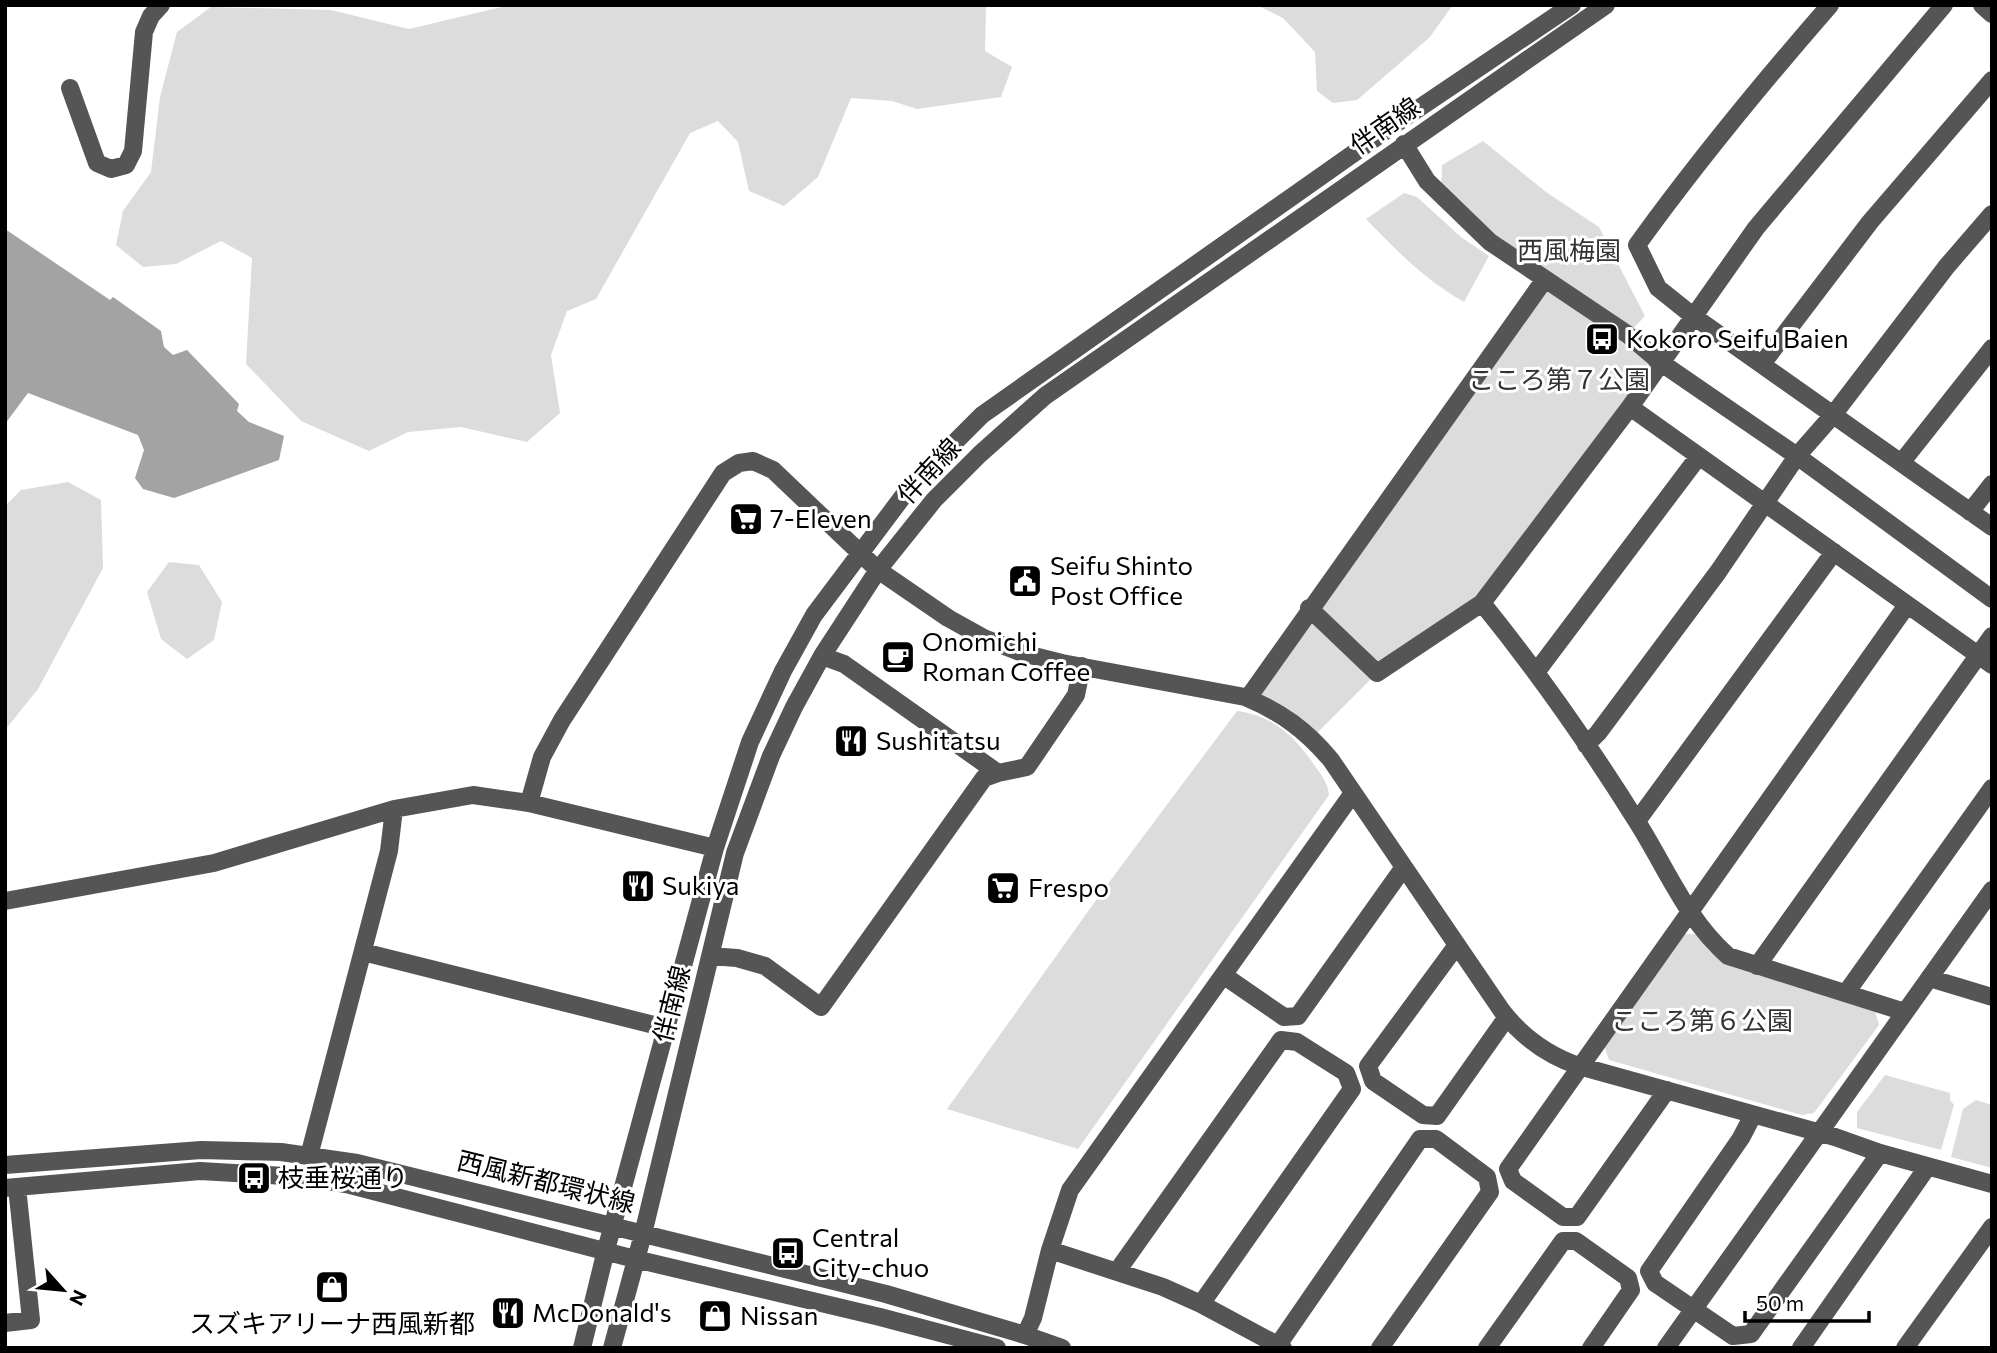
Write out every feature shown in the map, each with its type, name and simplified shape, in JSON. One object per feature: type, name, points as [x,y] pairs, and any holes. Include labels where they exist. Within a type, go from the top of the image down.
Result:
[{"type":"street","points":[[70,88],[97,163],[111,169],[126,165],[133,150],[144,32],[151,16],[161,5]]},
{"type":"street","name":"伴南線","points":[[582,1348],[715,848],[750,742],[783,671],[814,615],[909,486],[982,415],[1379,135],[1572,5]]},
{"type":"street","name":"伴南線","points":[[612,1348],[643,1234],[736,853],[771,756],[794,707],[822,656],[878,570],[934,500],[980,454],[1045,396],[1606,5]]},
{"type":"street","points":[[1830,5],[1756,89],[1685,178],[1637,245],[1658,288],[1693,316],[1992,527]]},
{"type":"street","points":[[1309,608],[1377,673],[1482,603],[1630,407],[1756,228],[1944,5]]},
{"type":"street","points":[[1982,5],[1992,14]]},
{"type":"street","points":[[1762,365],[1870,222],[1992,80]]},
{"type":"street","points":[[1404,144],[1427,181],[1490,242],[1627,334],[1660,362],[1797,456],[1992,599]]},
{"type":"street","points":[[1586,745],[1598,733],[1718,572],[1797,456],[1833,415],[1947,266],[1992,214]]},
{"type":"street","points":[[1248,698],[1309,608],[1545,279]]},
{"type":"street","points":[[1901,463],[1992,348]]},
{"type":"street","points":[[1630,407],[1985,660]]},
{"type":"street","points":[[1537,671],[1699,456]]},
{"type":"street","points":[[529,803],[542,757],[562,720],[723,474],[738,463],[753,461],[773,470],[878,570],[948,618],[984,638],[1023,653],[1224,691],[1275,710],[1302,728],[1331,760],[1507,1017],[1542,1050],[1579,1066],[1992,1184]]},
{"type":"street","points":[[1970,512],[1992,484]]},
{"type":"street","points":[[1637,821],[1834,552]]},
{"type":"street","points":[[1482,603],[1537,671],[1637,821],[1690,914],[1709,940],[1728,956],[1905,1012]]},
{"type":"street","points":[[1667,1090],[1577,1217],[1563,1217],[1513,1181],[1508,1170],[1579,1066],[1908,605]]},
{"type":"street","points":[[1757,966],[1985,660],[1992,636]]},
{"type":"street","points":[[822,656],[844,664],[998,773]]},
{"type":"street","points":[[710,956],[737,958],[765,966],[821,1007],[984,779],[1027,766],[1076,695],[1082,666]]},
{"type":"street","points":[[1846,993],[1992,788]]},
{"type":"street","points":[[1025,1335],[1033,1318],[1070,1190],[1353,793]]},
{"type":"street","points":[[5,901],[214,863],[394,809],[473,795],[529,803],[715,848]]},
{"type":"street","points":[[309,1156],[389,851],[394,809]]},
{"type":"street","points":[[1223,975],[1284,1017],[1298,1016],[1404,867]]},
{"type":"street","points":[[1666,1348],[1992,890]]},
{"type":"street","points":[[1457,945],[1368,1066],[1373,1081],[1423,1115],[1437,1116],[1507,1017]]},
{"type":"street","points":[[363,952],[666,1028]]},
{"type":"street","points":[[1929,978],[1991,995]]},
{"type":"street","points":[[1118,1270],[1281,1040],[1297,1042],[1346,1073],[1352,1089],[1200,1304]]},
{"type":"street","points":[[1753,1115],[1741,1138],[1649,1269],[1654,1282],[1733,1336],[1751,1334],[1880,1153]]},
{"type":"street","points":[[1051,1250],[1118,1270],[1200,1304],[1280,1346],[1420,1139],[1436,1139],[1486,1177],[1490,1192],[1380,1348]]},
{"type":"street","name":"西風新都環状線","points":[[5,1165],[201,1150],[281,1152],[357,1163],[886,1294],[1062,1348]]},
{"type":"street","points":[[1801,1348],[1928,1166]]},
{"type":"street","name":"西風新都環状線","points":[[11,1187],[200,1171],[303,1177],[350,1185],[635,1259],[880,1317],[997,1348]]},
{"type":"street","points":[[5,1323],[31,1320],[11,1187]]},
{"type":"street","points":[[1905,1348],[1992,1227]]},
{"type":"street","points":[[1487,1348],[1563,1241],[1576,1241],[1628,1278],[1631,1290],[1591,1348]]},
{"type":"green space","points":[[510,5],[986,5],[985,51],[1012,67],[1001,97],[917,109],[892,101],[851,98],[818,177],[784,206],[749,191],[738,142],[718,121],[690,133],[596,299],[567,311],[551,355],[560,413],[527,442],[461,427],[408,432],[369,451],[301,421],[246,364],[252,258],[221,241],[176,264],[143,267],[116,245],[123,211],[151,172],[160,97],[177,32],[211,7],[331,10],[409,29]]},
{"type":"green space","points":[[1257,5],[1453,5],[1429,38],[1357,100],[1333,103],[1317,91],[1315,52],[1283,18]]},
{"type":"green space","name":"こころ第７公園","points":[[1483,141],[1546,192],[1599,227],[1645,316],[1628,334],[1660,362],[1482,603],[1377,673],[1312,738],[1248,698],[1544,279],[1441,195],[1442,165]]},
{"type":"green space","name":"西風梅園","points":[[1404,193],[1417,197],[1461,237],[1489,256],[1464,302],[1424,274],[1366,219]]},
{"type":"green space","points":[[68,482],[101,500],[103,568],[38,689],[5,730],[5,506],[21,490]]},
{"type":"green space","points":[[169,562],[199,565],[222,602],[214,640],[187,659],[161,639],[147,592]]},
{"type":"green space","points":[[1237,711],[1262,717],[1291,737],[1322,776],[1329,795],[1078,1149],[947,1109],[1104,889]]},
{"type":"green space","name":"こころ第６公園","points":[[1681,934],[1696,934],[1711,953],[1735,968],[1875,1011],[1879,1025],[1814,1113],[1802,1115],[1609,1060],[1604,1045]]},
{"type":"green space","points":[[1885,1075],[1950,1093],[1950,1100],[1954,1105],[1941,1150],[1857,1128],[1857,1112]]},
{"type":"green space","points":[[1976,1100],[1992,1105],[1992,1168],[1951,1157],[1963,1109]]},
{"type":"shaded area","points":[[5,229],[110,300],[113,297],[161,331],[164,347],[173,355],[187,350],[239,404],[237,411],[249,422],[284,436],[279,460],[174,498],[143,489],[135,478],[144,450],[138,435],[28,393],[5,424]]},
{"type":"place","name":"Kokoro Seifu Baien","points":[[1602,339]]},
{"type":"place","name":"7-Eleven","points":[[746,519]]},
{"type":"place","name":"Seifu Shinto Post Office","points":[[1025,581]]},
{"type":"place","name":"Onomichi Roman Coffee","points":[[898,657]]},
{"type":"place","name":"Sushitatsu","points":[[851,741]]},
{"type":"place","name":"Sukiya","points":[[638,886]]},
{"type":"place","name":"Frespo","points":[[1003,888]]},
{"type":"place","name":"枝垂桜通り","points":[[254,1178]]},
{"type":"place","name":"Central City-chuo","points":[[788,1253]]},
{"type":"place","name":"スズキアリーナ西風新都","points":[[332,1287]]},
{"type":"place","name":"McDonald's","points":[[508,1313]]},
{"type":"place","name":"Nissan","points":[[715,1316]]}]
